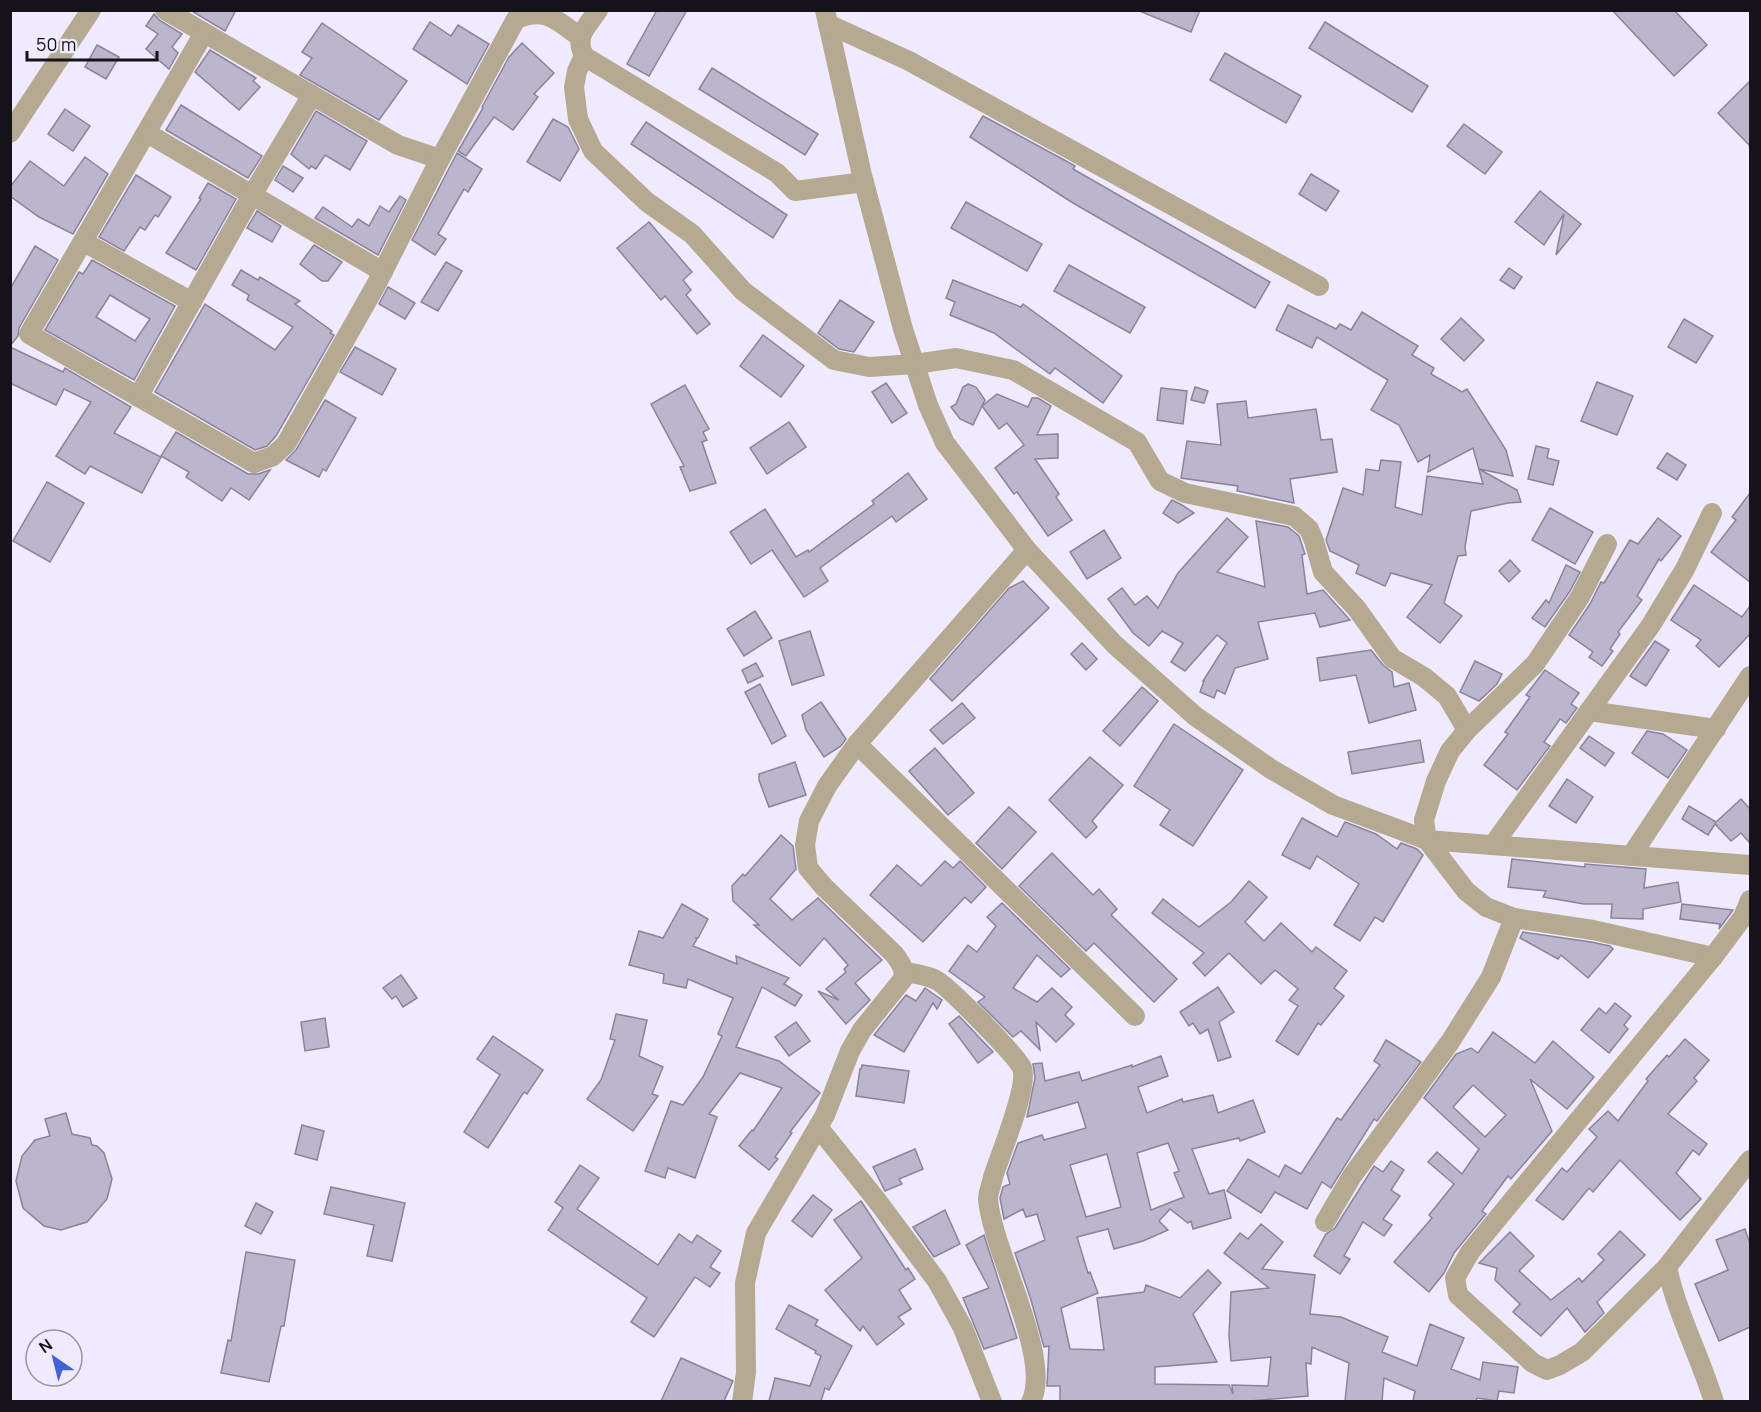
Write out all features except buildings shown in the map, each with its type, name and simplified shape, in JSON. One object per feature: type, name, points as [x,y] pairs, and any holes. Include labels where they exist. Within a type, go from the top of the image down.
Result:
[{"type":"street","points":[[10,133],[91,10]]},
{"type":"street","points":[[165,10],[398,145],[440,159]]},
{"type":"street","points":[[598,10],[582,47],[574,87],[578,119],[593,151],[647,202],[692,234],[743,291],[834,360],[869,367],[956,358],[1013,370],[1137,442],[1160,481],[1185,493],[1294,516],[1309,529],[1323,572],[1357,609],[1392,658],[1424,676],[1447,696],[1467,730]]},
{"type":"street","points":[[204,33],[29,334],[254,463],[273,456],[286,444],[383,272],[440,159],[516,19],[529,12],[548,15],[582,47],[777,173],[795,191],[864,183]]},
{"type":"street","points":[[827,17],[864,183],[915,364],[928,405],[945,444],[1027,550],[1114,644],[1195,716],[1271,769],[1333,805],[1427,840],[1750,865]]},
{"type":"street","points":[[827,17],[1319,286]]},
{"type":"street","points":[[138,397],[252,195],[312,95]]},
{"type":"street","points":[[147,133],[383,272]]},
{"type":"street","points":[[84,242],[192,302]]},
{"type":"street","points":[[1493,845],[1651,625],[1685,569],[1712,513]]},
{"type":"street","points":[[1607,544],[1580,597],[1535,664],[1467,730],[1450,751],[1436,781],[1424,820],[1427,840],[1466,891],[1486,907],[1514,918],[1593,930],[1713,957]]},
{"type":"street","points":[[742,1401],[746,1372],[745,1283],[756,1233],[829,1106],[850,1051],[862,1030],[903,979],[905,972],[901,962],[894,954],[824,887],[808,868],[805,845],[809,821],[827,786],[858,744],[1027,550]]},
{"type":"street","points":[[1631,856],[1750,676]]},
{"type":"street","points":[[1589,711],[1716,729]]},
{"type":"street","points":[[858,744],[1135,1016]]},
{"type":"street","points":[[1750,900],[1743,917],[1713,957],[1470,1252],[1455,1278],[1458,1295],[1533,1363],[1547,1370],[1560,1365],[1582,1352],[1667,1267],[1750,1160]]},
{"type":"street","points":[[1325,1222],[1352,1176],[1450,1042],[1491,977],[1514,918]]},
{"type":"street","points":[[905,972],[937,980],[1008,1048],[1022,1069],[1021,1094],[1000,1153],[988,1197],[997,1241],[1014,1288],[1037,1369],[1035,1393],[1031,1401]]},
{"type":"street","points":[[818,1127],[937,1281],[963,1328],[992,1401]]},
{"type":"street","points":[[1667,1267],[1673,1295],[1714,1401]]}]
